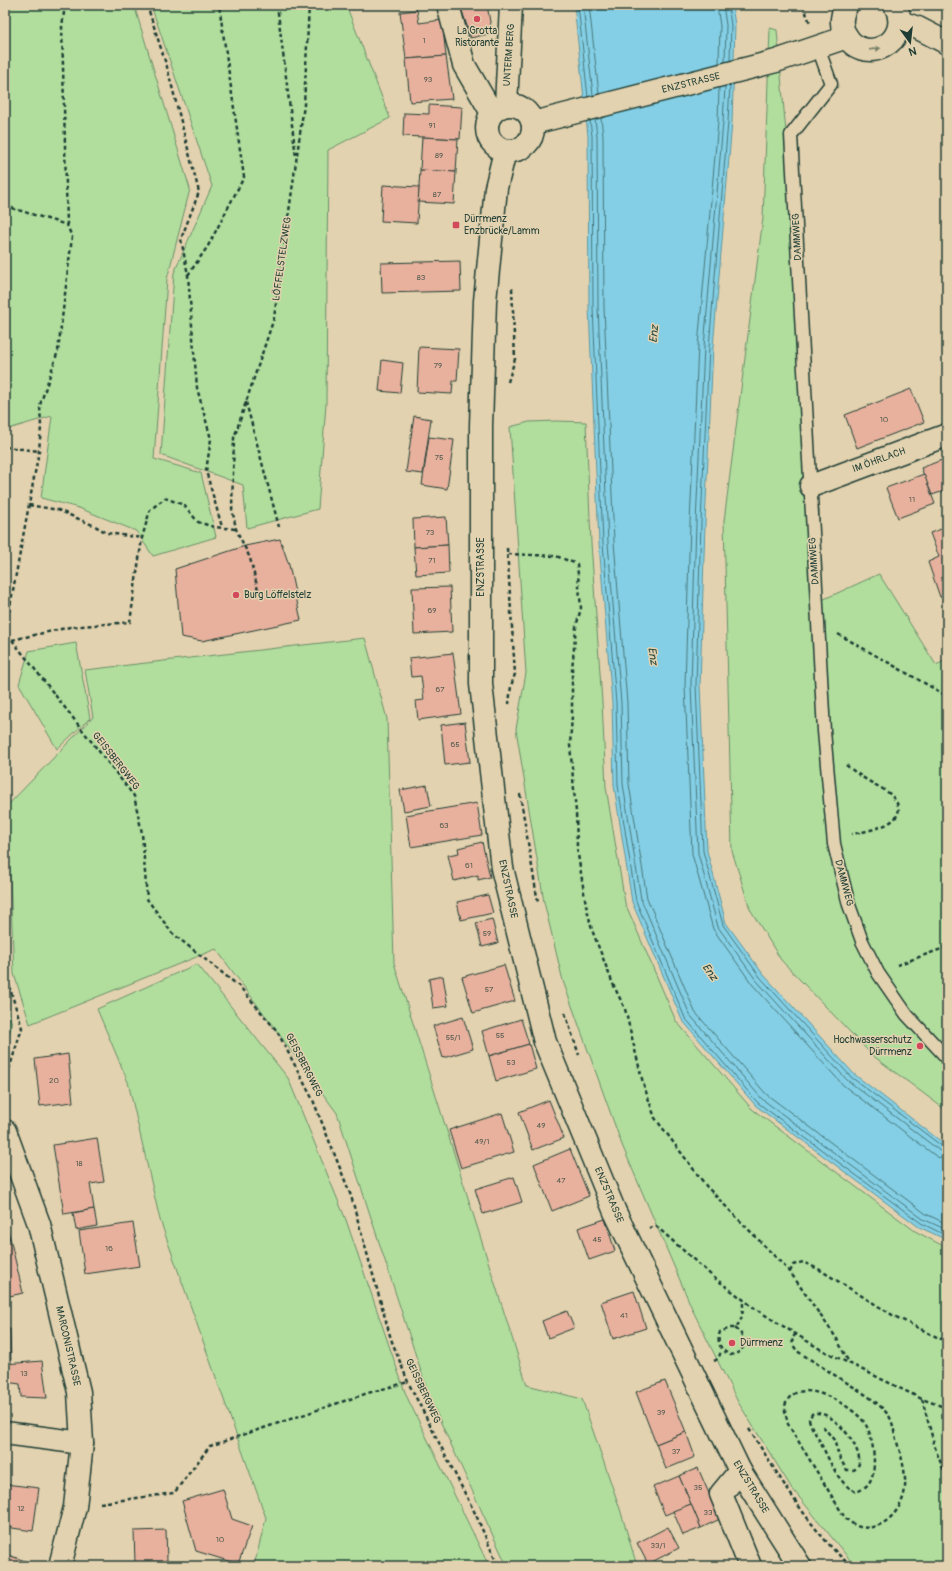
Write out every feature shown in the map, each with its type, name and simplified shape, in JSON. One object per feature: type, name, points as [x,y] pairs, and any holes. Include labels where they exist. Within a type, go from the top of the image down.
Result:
[{"type":"main road","points":[[448,5],[464,65],[499,109]]},
{"type":"main road","name":"UNTERM BERG","points":[[499,109],[511,5]]},
{"type":"main road","points":[[847,5],[844,9],[842,18],[842,28],[852,44],[870,50],[879,49],[894,39],[898,31],[897,13]]},
{"type":"main road","points":[[897,13],[918,28],[947,43]]},
{"type":"main road","name":"ENZSTRASSE","points":[[533,123],[776,61],[847,37]]},
{"type":"main road","points":[[513,104],[520,106],[531,116],[533,123],[534,131],[527,145],[520,149],[505,151],[497,147],[488,135],[487,124],[499,109],[513,104]]},
{"type":"main road","name":"ENZSTRASSE","points":[[505,151],[496,188],[485,301],[481,426],[481,684],[502,868],[545,1042],[615,1212],[740,1471],[800,1566]]},
{"type":"main road","name":"IM ÖHRLACH","points":[[811,486],[947,435]]},
{"type":"main road","name":"MARCONISTRASSE","points":[[5,1131],[39,1224],[79,1392],[82,1443],[75,1507],[60,1566]]},
{"type":"main road","points":[[5,1433],[82,1443]]},
{"type":"main road","points":[[740,1471],[721,1494],[750,1566]]},
{"type":"lane","name":"DAMMWEG","points":[[818,47],[831,84],[791,135],[826,757],[834,837],[849,905],[862,941],[878,972],[907,1015],[947,1058]]},
{"type":"path","points":[[5,633],[39,451],[41,427],[40,405],[58,351],[72,236],[67,225],[62,27],[65,5]]},
{"type":"path","points":[[147,5],[167,67],[199,192],[181,239],[188,275],[197,388],[211,439],[206,471],[222,527]]},
{"type":"path","points":[[188,275],[208,246],[244,178],[219,5]]},
{"type":"path","points":[[276,5],[296,161]]},
{"type":"path","name":"LÖFFELSTELZWEG","points":[[258,590],[250,558],[236,529],[232,508],[234,438],[274,318],[304,105],[309,5]]},
{"type":"path","points":[[5,206],[67,225]]},
{"type":"path","points":[[508,382],[515,359],[512,288]]},
{"type":"path","points":[[246,401],[279,527]]},
{"type":"path","points":[[5,447],[39,451]]},
{"type":"path","points":[[5,639],[12,640],[70,626],[130,622],[142,538],[150,510],[165,498],[184,505],[198,522],[214,527],[236,529]]},
{"type":"path","points":[[29,505],[58,510],[95,526],[107,533],[142,538]]},
{"type":"path","points":[[507,546],[515,674],[511,686],[509,708]]},
{"type":"path","points":[[508,554],[556,556],[577,564],[581,608],[576,626],[572,669],[572,716],[570,745],[576,812],[577,848],[586,904],[592,930],[613,984],[625,1009],[643,1083],[655,1118],[707,1187],[790,1272],[838,1339],[849,1363]]},
{"type":"path","points":[[818,623],[947,696]]},
{"type":"path","name":"GEISSBERGWEG","points":[[12,640],[134,796],[142,833],[147,899],[172,933],[240,987],[277,1031],[313,1100],[351,1196],[391,1339],[408,1382],[476,1515],[498,1566]]},
{"type":"path","points":[[826,757],[844,764],[892,796],[897,804],[898,812],[895,818],[886,826],[834,837]]},
{"type":"path","points":[[520,790],[538,904]]},
{"type":"path","points":[[878,972],[947,947]]},
{"type":"path","points":[[5,972],[22,1028],[5,1082]]},
{"type":"path","points":[[565,1012],[581,1059]]},
{"type":"path","points":[[646,1221],[652,1235]]},
{"type":"path","points":[[649,1228],[656,1226],[712,1276],[743,1300],[820,1349],[922,1399],[947,1408]]},
{"type":"path","points":[[790,1272],[793,1265],[803,1262],[820,1270],[894,1316],[947,1342]]},
{"type":"path","points":[[735,1328],[742,1318],[743,1300]]},
{"type":"path","points":[[730,1328],[735,1328],[743,1336],[745,1342],[744,1348],[740,1352],[731,1355],[722,1349],[718,1343],[720,1332],[730,1328]]},
{"type":"path","points":[[796,1334],[792,1338],[793,1345],[797,1351],[881,1406],[890,1418],[901,1455],[905,1474],[905,1489],[902,1502],[896,1513],[889,1519],[877,1526],[869,1528],[859,1527],[845,1518],[788,1424],[785,1411],[786,1403],[798,1393],[823,1393],[836,1400],[862,1419],[867,1427],[874,1455],[872,1480],[869,1485],[862,1490],[856,1492],[848,1488],[841,1480],[811,1427],[809,1419],[812,1414],[817,1412],[824,1414],[840,1425],[848,1435],[859,1461],[858,1466],[853,1470],[847,1470],[840,1459],[834,1440],[822,1425]]},
{"type":"path","points":[[709,1363],[717,1360],[722,1349]]},
{"type":"path","points":[[75,1507],[174,1494],[210,1446],[368,1393],[408,1382]]},
{"type":"path","points":[[922,1399],[941,1466],[947,1478]]},
{"type":"path","points":[[745,1423],[806,1514],[839,1555],[851,1566]]},
{"type":"green space","points":[[5,5],[134,5],[190,189],[167,279],[154,459],[201,473],[216,537],[153,556],[136,531],[79,508],[41,498],[52,416],[5,430]]},
{"type":"green space","points":[[151,5],[346,5],[390,118],[328,150],[326,404],[318,509],[247,528],[243,485],[161,455],[174,273],[212,186]]},
{"type":"green space","points":[[770,28],[777,30],[786,133],[808,507],[819,509],[820,601],[879,574],[936,665],[947,660],[947,1111],[872,1055],[781,960],[750,909],[732,851],[724,521],[763,218]]},
{"type":"green space","points":[[529,422],[586,422],[591,543],[602,702],[606,787],[625,903],[676,1021],[752,1109],[915,1231],[947,1248],[947,1566],[856,1566],[791,1487],[738,1402],[694,1313],[622,1145],[563,981],[544,902],[516,729],[526,673],[510,427]]},
{"type":"green space","points":[[365,638],[387,719],[394,963],[527,1385],[582,1399],[620,1509],[637,1566],[507,1566],[430,1399],[337,1113],[216,949],[30,1024],[14,974],[7,806],[93,717],[85,670]]},
{"type":"green space","points":[[76,643],[90,718],[57,749],[19,684],[29,651]]},
{"type":"green space","points":[[197,964],[288,1078],[346,1220],[406,1395],[489,1566],[254,1566],[266,1518],[160,1220],[128,1082],[97,1009]]},
{"type":"green space","points":[[5,1000],[12,1024],[5,1050]]},
{"type":"water","name":"Enz","points":[[574,5],[732,5],[735,25],[732,122],[713,347],[705,523],[700,685],[707,851],[726,923],[763,974],[854,1074],[947,1146],[947,1240],[919,1227],[756,1106],[682,1020],[632,902],[614,785],[612,703],[599,543],[589,307],[588,136]]},
{"type":"building","name":"La Grotta Ristorante","points":[[460,5],[487,5],[492,33],[471,38]]},
{"type":"building","points":[[417,10],[419,23],[442,20],[446,56],[406,59],[400,12]]},
{"type":"building","points":[[446,56],[452,99],[410,102],[406,59]]},
{"type":"building","points":[[429,105],[462,107],[460,139],[403,136],[404,113],[429,114]]},
{"type":"building","points":[[422,137],[458,139],[456,172],[420,170]]},
{"type":"building","points":[[420,170],[456,172],[454,204],[418,202]]},
{"type":"building","points":[[383,185],[419,187],[417,223],[381,221]]},
{"type":"building","points":[[460,261],[461,291],[382,293],[381,263]]},
{"type":"building","points":[[419,347],[459,349],[457,381],[453,381],[452,394],[417,392]]},
{"type":"building","points":[[382,360],[403,363],[400,393],[379,391]]},
{"type":"building","points":[[911,389],[924,422],[857,448],[845,415]]},
{"type":"building","points":[[414,416],[431,419],[423,474],[406,472]]},
{"type":"building","points":[[429,437],[454,440],[447,489],[422,485]]},
{"type":"building","points":[[947,458],[947,490],[932,495],[921,468]]},
{"type":"building","points":[[924,474],[935,504],[898,518],[886,488]]},
{"type":"building","points":[[446,517],[448,545],[414,547],[413,519]]},
{"type":"building","points":[[947,527],[947,595],[940,597],[928,562],[939,557],[930,533]]},
{"type":"building","name":"Burg Löffelstelz","points":[[280,539],[289,565],[301,620],[202,641],[181,637],[175,569],[245,546]]},
{"type":"building","points":[[448,545],[449,573],[416,575],[414,547]]},
{"type":"building","points":[[450,587],[452,632],[414,634],[412,588]]},
{"type":"building","points":[[453,653],[461,714],[418,720],[416,701],[424,700],[421,676],[411,677],[409,658]]},
{"type":"building","points":[[465,722],[470,762],[445,765],[441,725]]},
{"type":"building","points":[[427,785],[431,806],[404,811],[400,790]]},
{"type":"building","points":[[477,803],[482,835],[411,847],[406,815]]},
{"type":"building","points":[[482,842],[490,877],[478,880],[478,875],[454,881],[448,855],[459,853],[458,848]]},
{"type":"building","points":[[488,895],[493,913],[461,920],[457,902]]},
{"type":"building","points":[[492,919],[498,943],[482,947],[476,923]]},
{"type":"building","points":[[504,965],[515,1001],[473,1013],[462,977]]},
{"type":"building","points":[[443,976],[448,1006],[433,1008],[429,979]]},
{"type":"building","points":[[463,1017],[473,1049],[443,1058],[433,1026]]},
{"type":"building","points":[[521,1019],[529,1044],[489,1056],[482,1031]]},
{"type":"building","points":[[529,1044],[536,1069],[496,1081],[489,1056]]},
{"type":"building","points":[[68,1054],[73,1102],[40,1106],[35,1059]]},
{"type":"building","points":[[549,1100],[564,1138],[533,1150],[519,1112]]},
{"type":"building","points":[[502,1113],[514,1152],[461,1168],[449,1130]]},
{"type":"building","points":[[97,1138],[104,1182],[90,1184],[94,1209],[64,1214],[53,1145]]},
{"type":"building","points":[[570,1149],[589,1196],[552,1211],[534,1164]]},
{"type":"building","points":[[514,1177],[522,1202],[483,1214],[475,1189]]},
{"type":"building","points":[[94,1209],[97,1226],[76,1230],[73,1213]]},
{"type":"building","points":[[605,1219],[615,1251],[589,1260],[578,1228]]},
{"type":"building","points":[[5,1221],[10,1238],[5,1239]]},
{"type":"building","points":[[133,1223],[140,1266],[85,1274],[79,1231]]},
{"type":"building","points":[[10,1238],[23,1293],[5,1297],[5,1239]]},
{"type":"building","points":[[634,1291],[646,1328],[613,1339],[601,1302]]},
{"type":"building","points":[[567,1311],[574,1328],[548,1338],[542,1321]]},
{"type":"building","points":[[5,1329],[10,1329],[11,1364],[5,1364]]},
{"type":"building","points":[[42,1361],[47,1398],[21,1397],[20,1384],[5,1382],[5,1364]]},
{"type":"building","points":[[665,1381],[686,1432],[656,1444],[636,1392]]},
{"type":"building","points":[[686,1432],[695,1457],[666,1469],[656,1444]]},
{"type":"building","points":[[698,1468],[720,1519],[701,1528],[679,1476]]},
{"type":"building","points":[[679,1476],[691,1504],[665,1515],[653,1487]]},
{"type":"building","points":[[5,1484],[39,1488],[33,1531],[5,1527]]},
{"type":"building","points":[[223,1489],[232,1519],[252,1526],[238,1564],[196,1551],[182,1501]]},
{"type":"building","points":[[691,1504],[701,1528],[683,1535],[673,1511]]},
{"type":"building","points":[[668,1527],[679,1548],[648,1564],[637,1543]]},
{"type":"building","points":[[166,1530],[167,1561],[135,1563],[134,1531]]},
{"type":"building","points":[[5,1554],[34,1564],[33,1566],[5,1566]]},
{"type":"place","name":"La Grotta Ristorante","points":[[477,19]]},
{"type":"place","name":"Dürrmenz Enzbrücke/Lamm","points":[[456,225]]},
{"type":"place","name":"Burg Löffelstelz","points":[[236,595]]},
{"type":"place","name":"Hochwasserschutz Dürrmenz","points":[[920,1046]]},
{"type":"place","name":"Dürrmenz","points":[[732,1343]]}]
